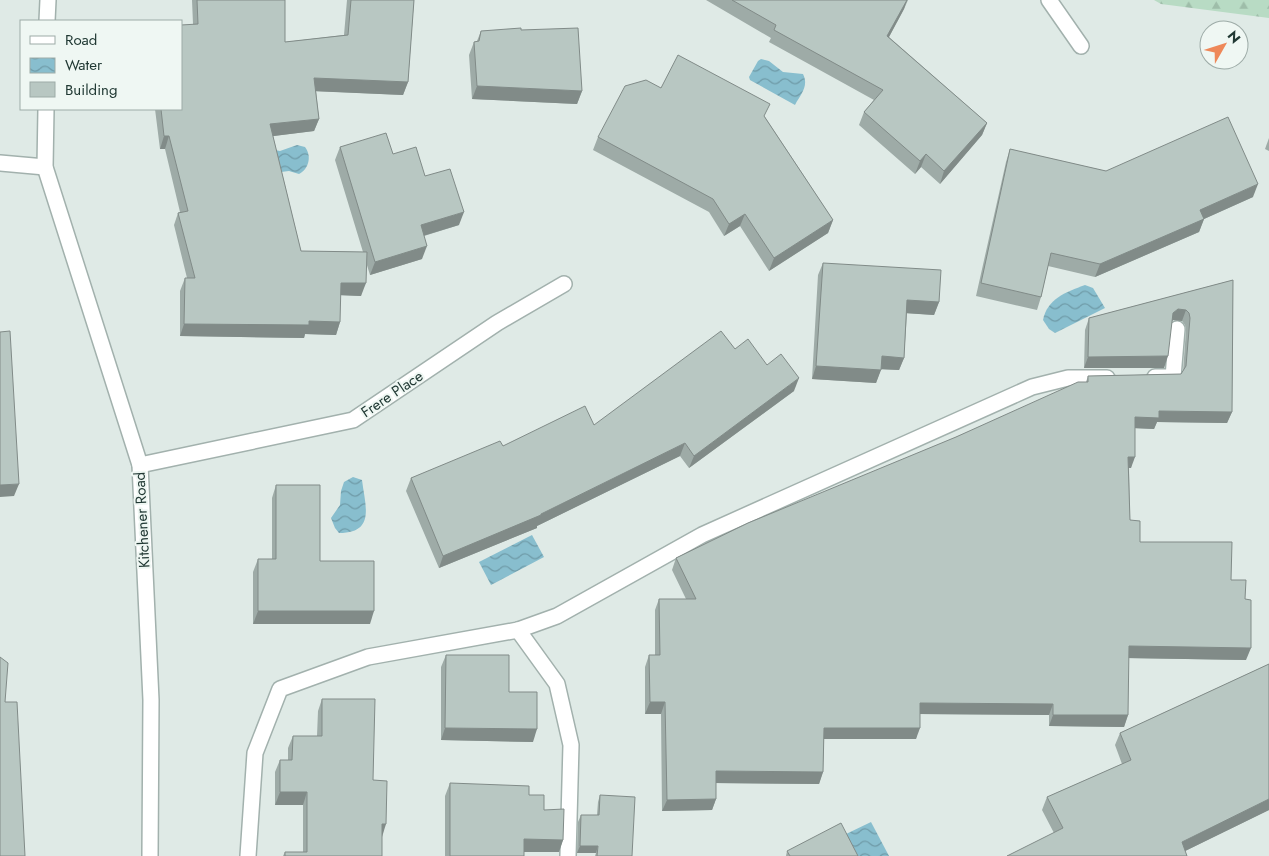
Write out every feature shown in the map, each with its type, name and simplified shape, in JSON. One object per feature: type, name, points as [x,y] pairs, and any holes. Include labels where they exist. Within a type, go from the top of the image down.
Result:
[{"type":"street","points":[[47,20],[48,0]]},
{"type":"street","points":[[1049,0],[1081,46]]},
{"type":"street","name":"Kitchener Road","points":[[46,110],[44,167],[140,465],[151,700],[150,856]]},
{"type":"street","points":[[0,163],[44,167]]},
{"type":"street","name":"Frere Place","points":[[140,465],[353,420],[497,323],[564,284]]},
{"type":"street","points":[[1144,377],[1173,377],[1177,329]]},
{"type":"street","points":[[248,856],[255,753],[280,689],[368,657],[518,630],[557,616],[702,535],[1032,387],[1068,378],[1125,378]]},
{"type":"street","points":[[518,630],[557,684],[571,745],[568,856]]},
{"type":"green space","points":[[1154,0],[1269,0],[1269,18],[1161,4]]},
{"type":"water","points":[[761,59],[769,61],[783,72],[803,74],[805,86],[795,105],[750,80],[749,77]]},
{"type":"water","points":[[297,145],[305,147],[307,151],[309,158],[307,166],[299,174],[289,171],[281,172],[275,150],[280,151]]},
{"type":"water","points":[[1085,285],[1093,288],[1105,308],[1055,333],[1049,329],[1043,320],[1045,313],[1053,302],[1058,297]]},
{"type":"water","points":[[353,477],[362,480],[366,516],[359,528],[351,532],[339,533],[331,518],[340,505],[344,482]]},
{"type":"water","points":[[532,535],[544,557],[491,585],[479,562]]},
{"type":"water","points":[[871,822],[889,856],[854,856],[844,835]]},
{"type":"building","points":[[197,0],[285,0],[285,42],[348,35],[351,0],[414,0],[408,82],[314,78],[319,119],[270,124],[301,251],[367,252],[366,283],[341,283],[340,322],[309,321],[309,325],[184,324],[185,278],[195,278],[178,213],[188,211],[169,136],[164,136],[161,110],[182,110],[182,25],[198,24]]},
{"type":"building","points":[[732,0],[907,0],[887,36],[987,123],[944,171],[926,154],[920,161],[864,112],[883,90],[774,30],[776,25]]},
{"type":"building","points":[[521,28],[521,30],[578,28],[582,91],[477,86],[474,42],[479,41],[481,31]]},
{"type":"building","points":[[678,55],[770,104],[764,116],[833,220],[774,258],[745,214],[729,224],[713,199],[598,137],[625,86],[646,80],[661,88]]},
{"type":"building","points":[[1228,117],[1258,184],[1200,210],[1204,219],[1100,264],[1051,253],[1041,297],[981,283],[1010,149],[1106,171]]},
{"type":"building","points":[[386,133],[393,154],[416,147],[425,176],[450,169],[464,212],[421,225],[427,246],[375,262],[340,147]]},
{"type":"building","points":[[823,263],[941,270],[939,302],[907,300],[904,358],[882,356],[881,370],[816,366]]},
{"type":"building","points":[[1233,280],[1232,412],[1159,411],[1159,418],[1135,417],[1135,457],[1128,457],[1130,520],[1140,521],[1140,542],[1232,542],[1231,580],[1246,580],[1245,599],[1251,600],[1251,648],[1129,646],[1128,715],[1053,715],[1053,704],[920,703],[920,728],[824,728],[823,772],[716,771],[716,799],[667,800],[665,702],[650,702],[649,655],[660,655],[659,599],[696,599],[676,558],[748,523],[956,437],[1078,382],[1088,382],[1088,376],[1181,374],[1186,366],[1190,318],[1186,310],[1178,309],[1173,313],[1168,356],[1088,357],[1089,318]]},
{"type":"building","points":[[10,331],[19,484],[0,485],[0,332]]},
{"type":"building","points":[[721,331],[735,349],[748,339],[767,365],[781,354],[799,378],[694,456],[685,443],[541,515],[443,556],[411,478],[500,441],[503,446],[585,406],[594,425]]},
{"type":"building","points":[[276,485],[320,485],[320,561],[374,561],[374,611],[258,611],[258,559],[276,559]]},
{"type":"building","points":[[446,655],[509,655],[509,692],[537,692],[537,729],[445,728]]},
{"type":"building","points":[[0,657],[8,663],[5,702],[17,702],[25,856],[0,856]]},
{"type":"building","points":[[1269,664],[1269,799],[1182,842],[1187,856],[1007,856],[1063,828],[1047,797],[1131,760],[1120,733]]},
{"type":"building","points":[[322,699],[375,699],[373,780],[387,781],[386,824],[382,824],[382,856],[285,856],[285,852],[307,852],[307,792],[280,792],[280,760],[292,760],[293,736],[322,736]]},
{"type":"building","points":[[450,783],[529,786],[529,795],[544,795],[544,810],[564,809],[563,840],[524,839],[524,856],[450,856]]},
{"type":"building","points":[[600,795],[635,797],[632,856],[597,856],[598,846],[580,846],[581,815],[599,815]]},
{"type":"building","points":[[841,823],[858,856],[790,856],[787,851]]}]
